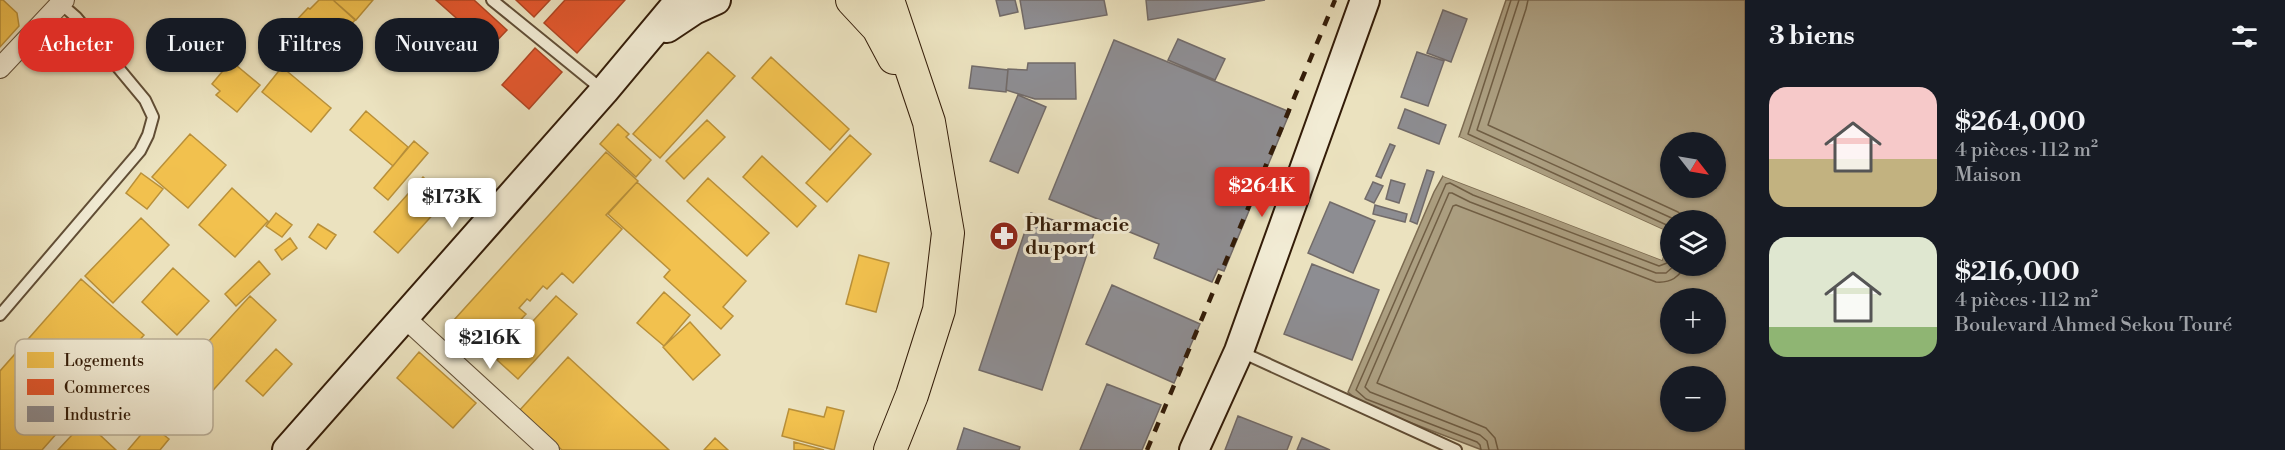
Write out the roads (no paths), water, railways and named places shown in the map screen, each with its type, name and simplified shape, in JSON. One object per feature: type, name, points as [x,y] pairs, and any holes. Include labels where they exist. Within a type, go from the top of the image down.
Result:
[{"type":"main road","points":[[852,0],[878,28],[929,122]]},
{"type":"main road","points":[[888,0],[929,122],[948,233],[939,310],[912,395],[890,450]]},
{"type":"street","points":[[287,450],[650,39],[680,0]]},
{"type":"street","points":[[650,39],[694,10],[716,0]]},
{"type":"street","points":[[1194,450],[1239,351],[1365,0]]},
{"type":"street","points":[[0,68],[61,1]]},
{"type":"street","points":[[405,318],[549,450]]},
{"type":"lane","points":[[492,0],[604,91]]},
{"type":"lane","points":[[0,315],[140,151],[153,117],[145,100],[61,1]]},
{"type":"lane","points":[[1239,351],[1456,450]]},
{"type":"water","points":[[1506,0],[1745,0],[1745,450],[1482,450],[1362,404],[1348,392],[1443,176],[1660,259],[1660,276],[1726,276],[1726,210],[1660,210],[1660,228],[1459,137]]},
{"type":"railway","points":[[1147,450],[1335,0]]},
{"type":"place","name":"Pharmacie du port","points":[[1004,236]]}]
